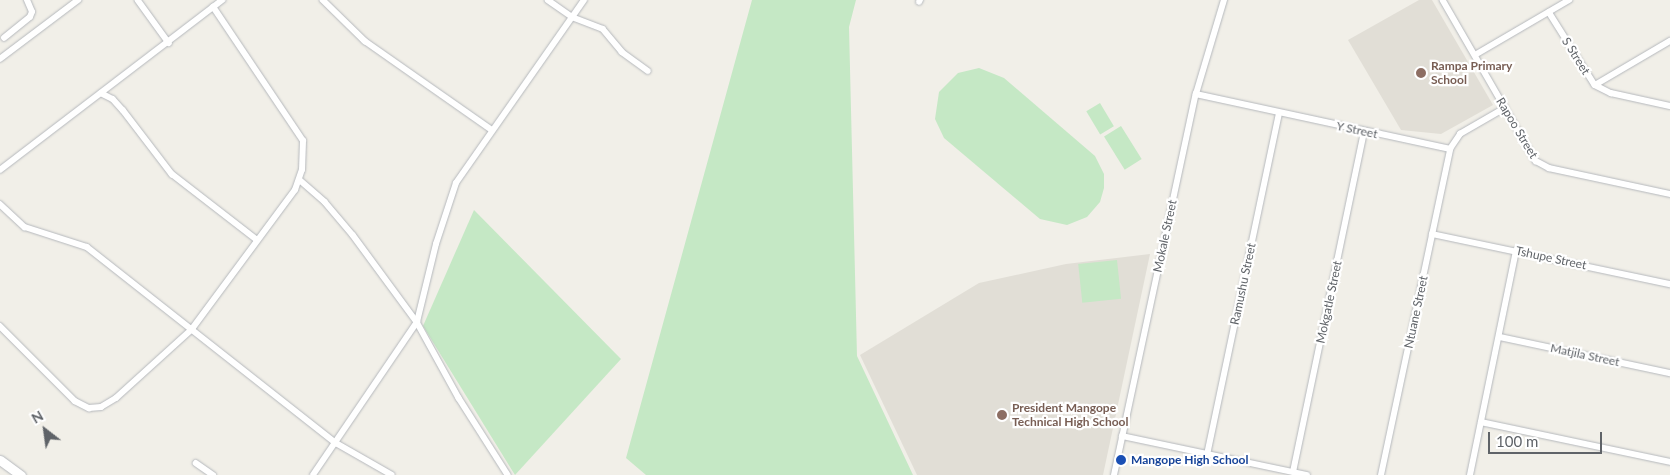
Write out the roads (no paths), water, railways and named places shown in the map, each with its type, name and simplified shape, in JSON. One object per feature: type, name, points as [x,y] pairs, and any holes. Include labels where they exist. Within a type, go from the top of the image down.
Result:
[{"type":"street","points":[[4,38],[30,17],[32,12],[27,0]]},
{"type":"street","points":[[0,59],[78,0]]},
{"type":"street","points":[[138,0],[169,43]]},
{"type":"street","points":[[0,170],[169,43],[222,0]]},
{"type":"street","points":[[323,0],[365,41],[492,130]]},
{"type":"street","points":[[548,0],[572,17],[602,29],[622,52],[648,71]]},
{"type":"street","points":[[313,475],[417,322],[452,191],[492,130],[584,0]]},
{"type":"street","name":"Mokale Street","points":[[1114,475],[1196,94],[1224,0]]},
{"type":"street","name":"Rapoo Street","points":[[1443,0],[1531,155],[1542,166],[1670,194]]},
{"type":"street","points":[[1474,56],[1569,0]]},
{"type":"street","points":[[0,326],[75,402],[95,409],[116,398],[192,329],[300,180],[303,141],[213,7]]},
{"type":"street","name":"S Street","points":[[1549,12],[1595,85],[1611,93],[1670,106]]},
{"type":"street","points":[[1595,85],[1670,41]]},
{"type":"street","points":[[101,93],[116,102],[172,174],[256,239]]},
{"type":"street","name":"Y Street","points":[[1196,94],[1450,149]]},
{"type":"street","points":[[1450,149],[1460,134],[1505,108]]},
{"type":"street","name":"Ramushu Street","points":[[1207,454],[1279,113]]},
{"type":"street","name":"Mokgatle Street","points":[[1293,472],[1364,131]]},
{"type":"street","name":"Ntuane Street","points":[[1381,475],[1450,149]]},
{"type":"street","points":[[300,180],[325,202],[353,235],[417,322],[508,475]]},
{"type":"street","points":[[0,204],[25,226],[87,247],[336,443],[392,475]]},
{"type":"street","name":"Tshupe Street","points":[[1432,234],[1670,284]]},
{"type":"street","points":[[1470,475],[1500,337],[1516,251]]},
{"type":"street","name":"Matjila Street","points":[[1500,337],[1670,373]]},
{"type":"street","points":[[1481,422],[1670,462]]},
{"type":"street","points":[[1122,436],[1307,475]]},
{"type":"street","points":[[0,460],[21,475]]},
{"type":"street","points":[[196,464],[213,475]]},
{"type":"place","name":"Rampa Primary School","points":[[1421,73]]},
{"type":"place","name":"President Mangope Technical High School","points":[[1002,415]]},
{"type":"place","name":"Mangope High School","points":[[1121,460]]}]
